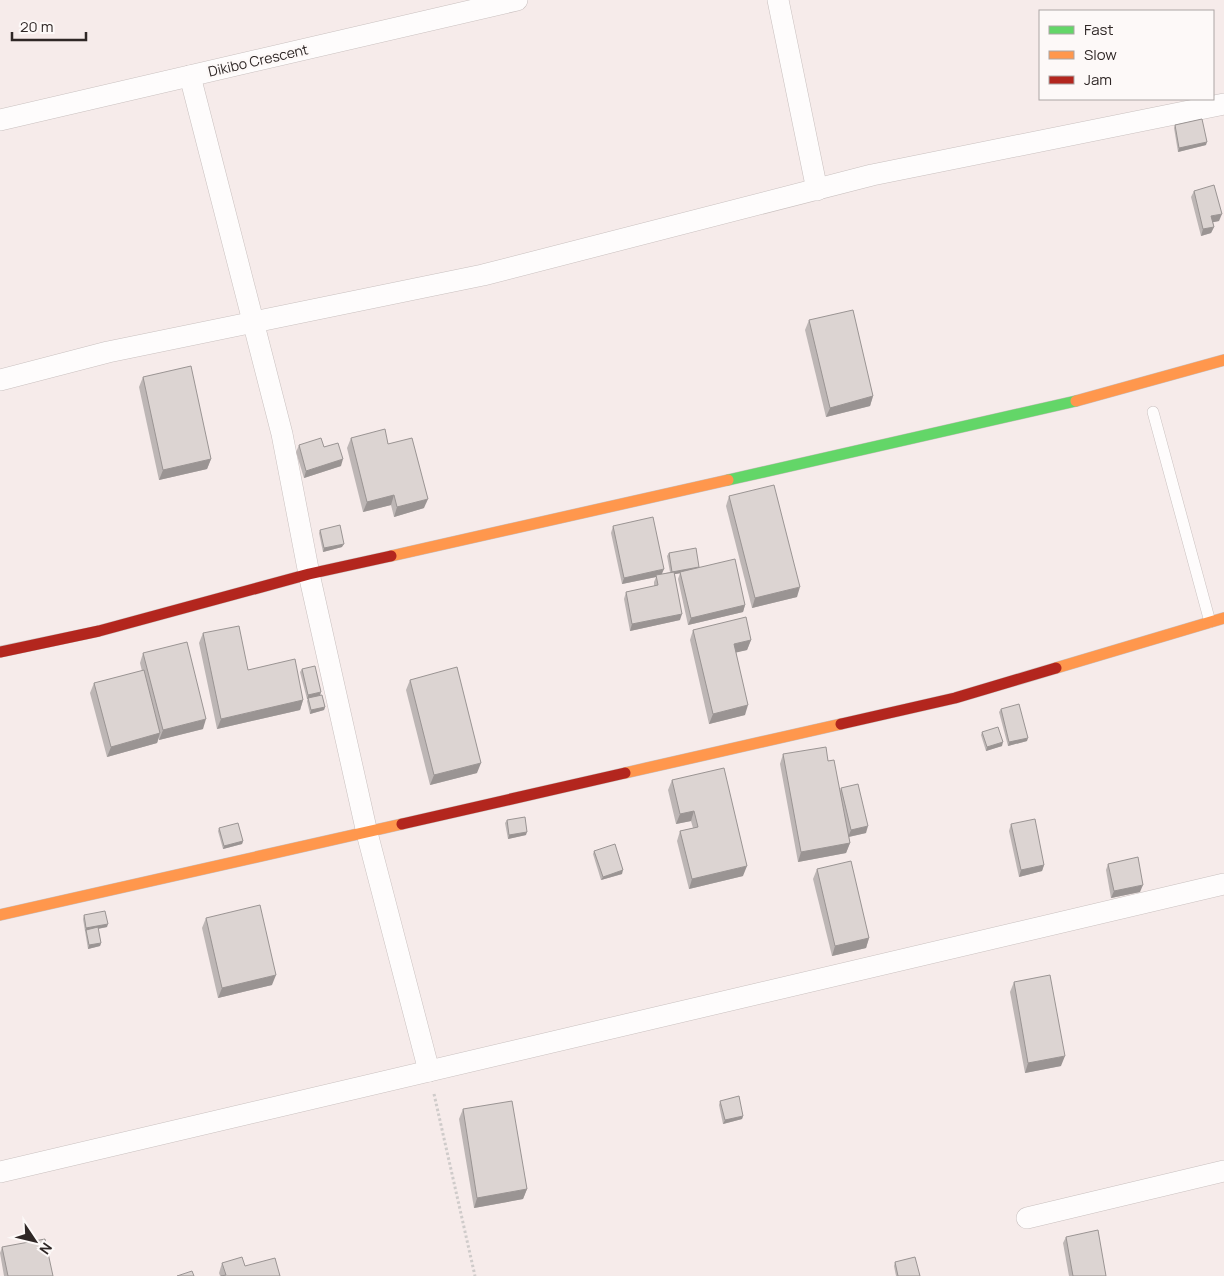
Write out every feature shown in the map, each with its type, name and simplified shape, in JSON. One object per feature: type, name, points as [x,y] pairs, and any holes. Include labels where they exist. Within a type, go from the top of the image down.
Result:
[{"type":"street","name":"Dikibo Crescent","points":[[0,120],[517,0]]},
{"type":"street","points":[[778,0],[817,190]]},
{"type":"street","points":[[190,76],[255,322],[282,434],[309,574],[367,833],[429,1071]]},
{"type":"street","points":[[0,380],[108,352],[483,274],[872,175],[1224,104]]},
{"type":"street","points":[[0,652],[99,631],[309,574],[1045,408],[1224,360]]},
{"type":"street","points":[[0,915],[955,698],[1224,618]]},
{"type":"street","points":[[0,1172],[1224,884]]},
{"type":"street","points":[[1028,1218],[1224,1171]]},
{"type":"lane","points":[[1153,412],[1210,622]]},
{"type":"path","points":[[429,1071],[475,1276]]},
{"type":"building","points":[[1202,119],[1207,142],[1179,148],[1175,125]]},
{"type":"building","points":[[1214,185],[1222,214],[1211,216],[1214,227],[1203,229],[1194,191]]},
{"type":"building","points":[[853,310],[873,396],[830,408],[809,320]]},
{"type":"building","points":[[191,366],[211,459],[163,470],[143,377]]},
{"type":"building","points":[[385,429],[388,444],[412,438],[428,499],[397,507],[394,495],[367,502],[351,438]]},
{"type":"building","points":[[321,438],[324,447],[338,443],[343,459],[306,471],[299,445]]},
{"type":"building","points":[[774,485],[800,587],[755,598],[729,496]]},
{"type":"building","points":[[653,517],[664,569],[624,578],[613,526]]},
{"type":"building","points":[[340,525],[344,544],[324,548],[320,530]]},
{"type":"building","points":[[696,548],[699,567],[672,572],[669,553]]},
{"type":"building","points":[[735,559],[745,605],[691,618],[680,572]]},
{"type":"building","points":[[674,572],[682,614],[632,624],[626,592],[658,585],[656,575]]},
{"type":"building","points":[[746,617],[751,640],[734,644],[748,705],[713,714],[693,630]]},
{"type":"building","points":[[239,626],[248,670],[295,659],[303,700],[221,719],[203,633]]},
{"type":"building","points":[[187,642],[206,719],[163,730],[143,653]]},
{"type":"building","points":[[315,666],[321,692],[308,695],[302,669]]},
{"type":"building","points":[[457,667],[481,763],[434,775],[410,680]]},
{"type":"building","points":[[144,670],[160,733],[111,747],[94,683]]},
{"type":"building","points":[[322,695],[325,707],[311,710],[308,698]]},
{"type":"building","points":[[1019,704],[1028,738],[1009,742],[1001,709]]},
{"type":"building","points":[[998,727],[1003,742],[987,747],[982,732]]},
{"type":"building","points":[[826,747],[828,761],[834,760],[850,843],[801,852],[783,754]]},
{"type":"building","points":[[724,768],[747,866],[692,879],[680,831],[698,827],[694,811],[680,814],[672,780]]},
{"type":"building","points":[[858,784],[868,826],[851,830],[841,788]]},
{"type":"building","points":[[525,817],[527,832],[509,835],[507,820]]},
{"type":"building","points":[[1035,819],[1044,865],[1021,870],[1011,824]]},
{"type":"building","points":[[238,823],[243,841],[224,846],[219,828]]},
{"type":"building","points":[[615,844],[623,870],[603,877],[594,851]]},
{"type":"building","points":[[1138,857],[1143,885],[1114,891],[1108,864]]},
{"type":"building","points":[[851,861],[869,938],[835,946],[817,869]]},
{"type":"building","points":[[260,905],[276,975],[222,988],[206,918]]},
{"type":"building","points":[[105,911],[108,924],[86,928],[84,915]]},
{"type":"building","points":[[98,927],[101,943],[89,945],[86,930]]},
{"type":"building","points":[[1050,975],[1065,1056],[1028,1063],[1014,982]]},
{"type":"building","points":[[739,1096],[743,1116],[725,1120],[720,1101]]},
{"type":"building","points":[[512,1101],[527,1189],[477,1198],[463,1109]]},
{"type":"building","points":[[1098,1230],[1106,1276],[1073,1276],[1066,1237]]},
{"type":"building","points":[[45,1239],[53,1276],[8,1276],[2,1247]]},
{"type":"building","points":[[242,1257],[245,1266],[275,1258],[280,1276],[221,1276],[226,1275],[222,1263]]},
{"type":"building","points":[[915,1257],[920,1276],[898,1276],[895,1262]]},
{"type":"building","points":[[192,1271],[194,1276],[177,1276]]},
{"type":"traffic: fast","points":[[728,480],[1076,401]]},
{"type":"traffic: slow","points":[[1076,401],[1224,360]]},
{"type":"traffic: slow","points":[[391,556],[728,480]]},
{"type":"traffic: slow","points":[[1056,668],[1224,618]]},
{"type":"traffic: slow","points":[[625,773],[841,724]]},
{"type":"traffic: slow","points":[[0,915],[402,824]]},
{"type":"traffic: jam","points":[[0,652],[99,631],[309,574],[391,556]]},
{"type":"traffic: jam","points":[[841,724],[955,698],[1056,668]]},
{"type":"traffic: jam","points":[[402,824],[625,773]]}]
